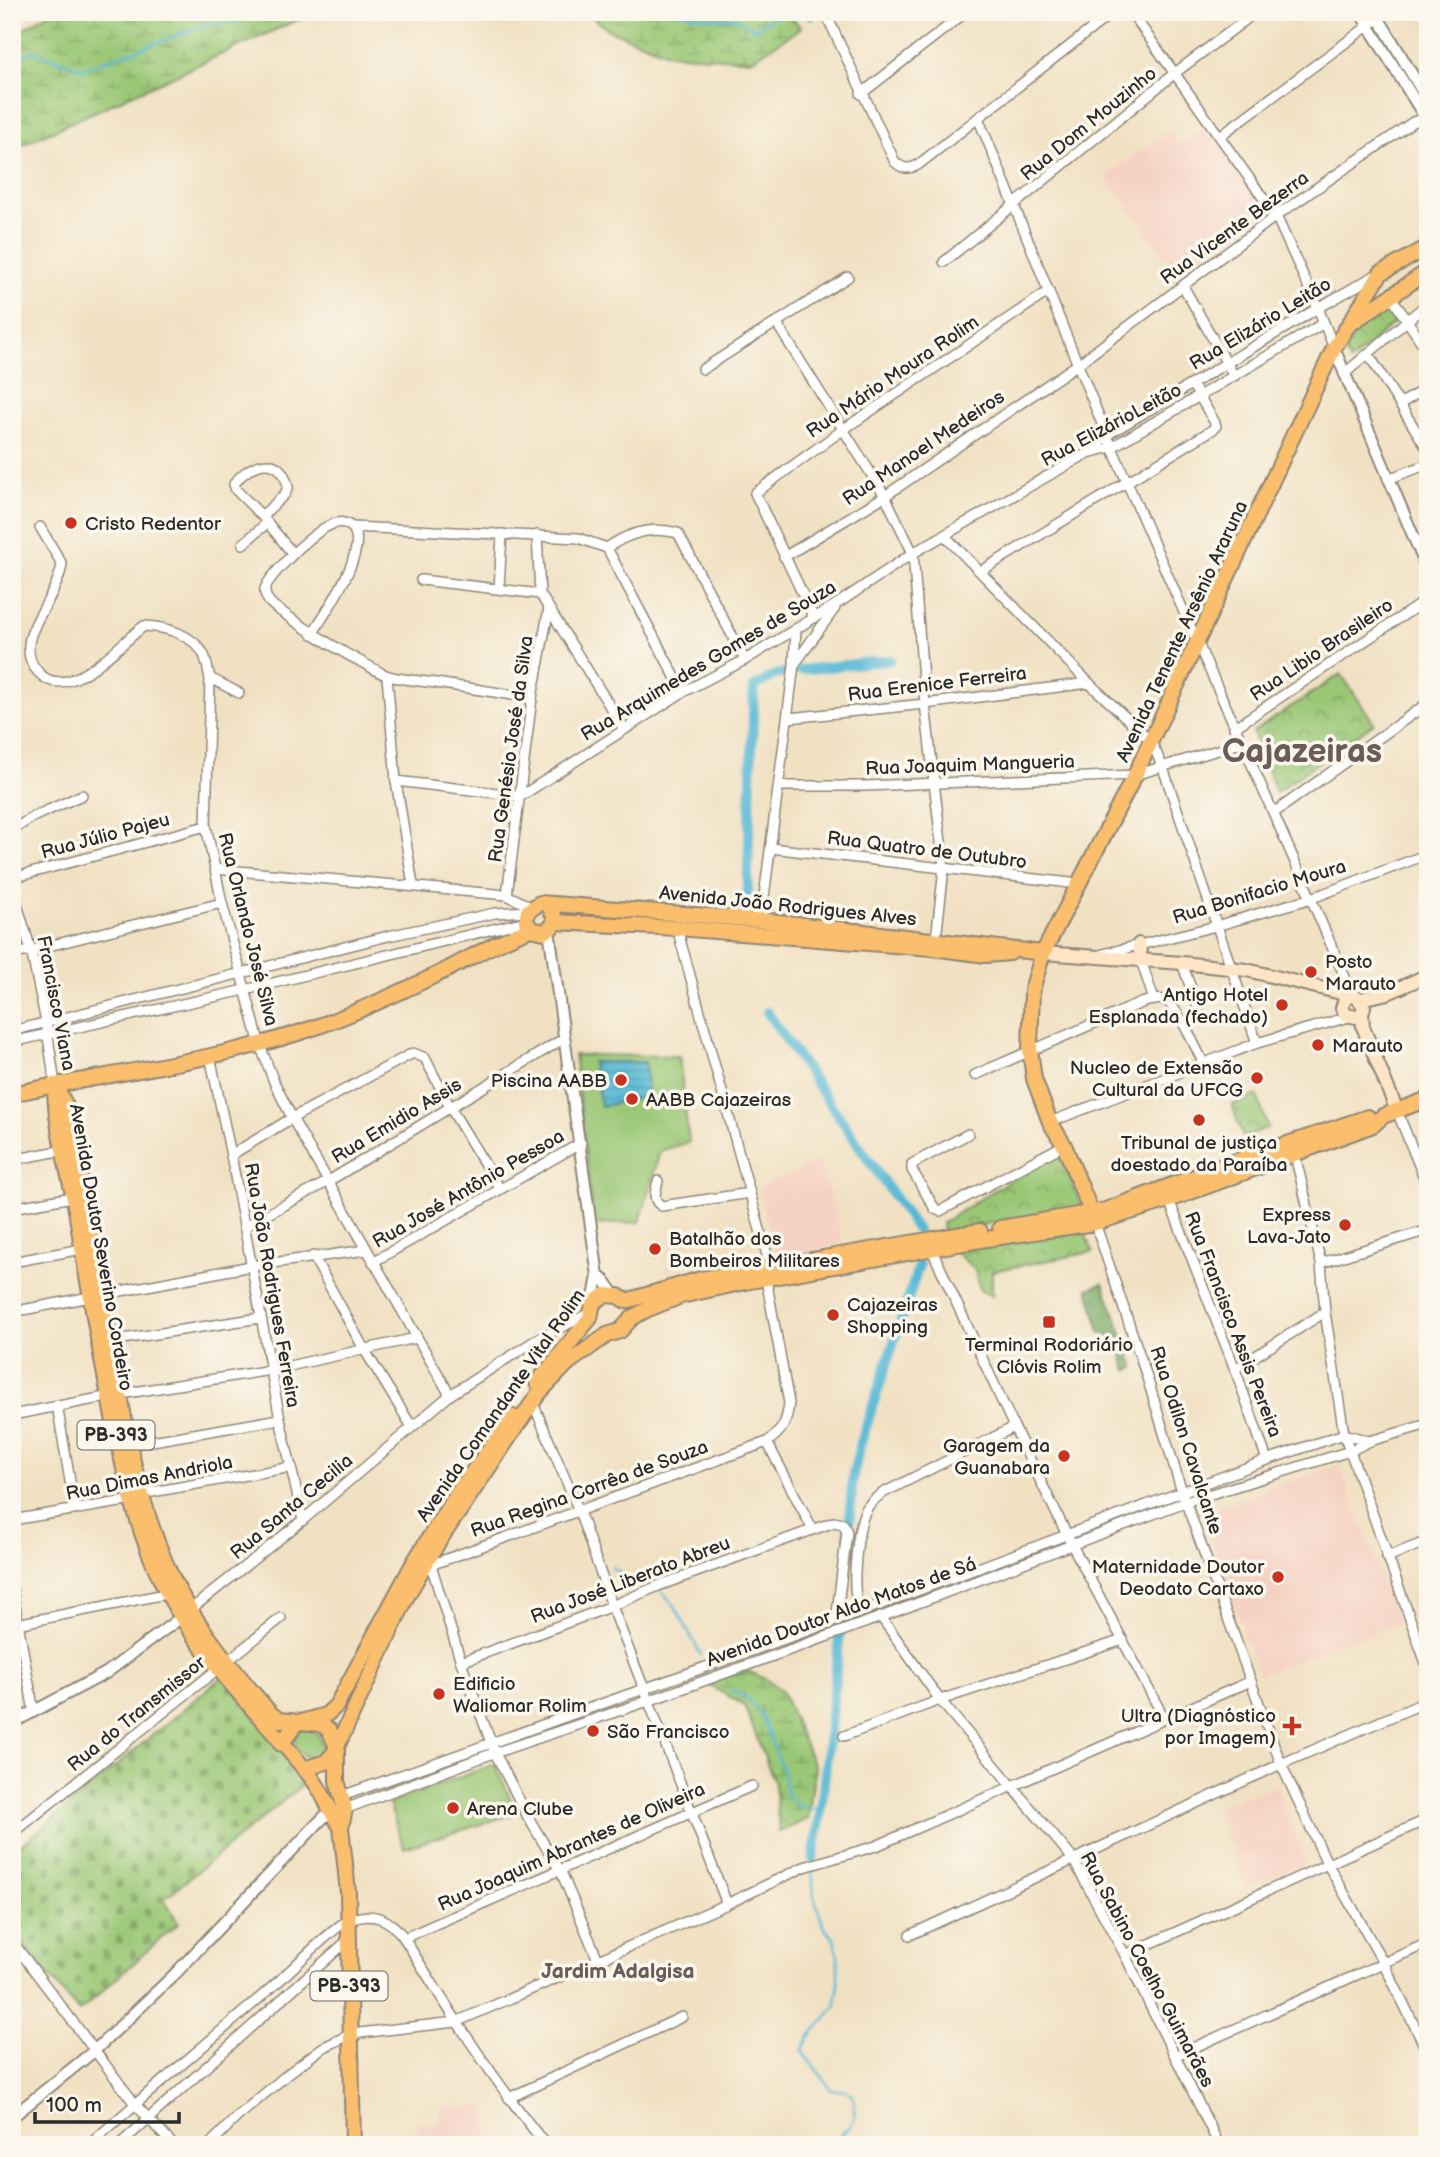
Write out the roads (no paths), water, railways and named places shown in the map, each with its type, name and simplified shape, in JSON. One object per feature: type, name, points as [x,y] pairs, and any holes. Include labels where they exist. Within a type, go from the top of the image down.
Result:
[{"type":"main road","points":[[1381,273],[1428,247]]},
{"type":"main road","name":"Avenida Tenente Arsênio Araruna","points":[[1043,953],[1135,775],[1334,348],[1381,273]]},
{"type":"main road","points":[[1349,324],[1423,274]]},
{"type":"main road","points":[[12,1094],[260,1045],[320,1026],[382,999],[508,937],[540,903],[549,905],[555,913],[552,926],[540,932],[529,917]]},
{"type":"main road","name":"Avenida João Rodrigues Alves","points":[[549,905],[761,920],[1000,946],[1022,951],[1231,968],[1323,988],[1331,1001],[1353,1008],[1363,1027],[1390,1114]]},
{"type":"main road","name":"Avenida João Rodrigues Alves","points":[[552,926],[677,928],[932,948],[985,956],[1022,951]]},
{"type":"main road","points":[[1139,944],[1141,960]]},
{"type":"main road","name":"Rua Odilon Cavalcante","points":[[1043,953],[1032,990],[1030,1050],[1034,1079],[1093,1218]]},
{"type":"main road","points":[[1353,1008],[1428,975]]},
{"type":"main road","name":"Avenida Doutor Severino Cordeiro","points":[[55,1085],[55,1111],[78,1195],[136,1497],[174,1592],[186,1614],[281,1744]]},
{"type":"main road","name":"Avenida Doutor Severino Cordeiro","points":[[55,1085],[67,1108],[82,1249],[110,1341],[115,1395],[129,1445],[136,1497]]},
{"type":"main road","name":"Avenida Comandante Vital Rolim","points":[[337,1747],[408,1594],[427,1566],[439,1541],[533,1403],[568,1363],[607,1335],[620,1331],[632,1318],[681,1296],[768,1273],[1093,1218],[1106,1210],[1228,1164],[1294,1149],[1373,1125],[1390,1114],[1428,1099]]},
{"type":"main road","name":"Avenida Comandante Vital Rolim","points":[[302,1721],[326,1715],[335,1706],[414,1562],[458,1492],[605,1295],[621,1298],[701,1279],[768,1273],[932,1250],[1093,1218],[1169,1200],[1294,1149]]},
{"type":"main road","points":[[621,1298],[631,1308],[632,1318]]},
{"type":"main road","points":[[591,1311],[599,1330],[607,1335]]},
{"type":"main road","name":"Avenida Doutor Severino Cordeiro","points":[[223,1665],[279,1720],[302,1721]]},
{"type":"main road","points":[[302,1721],[317,1722],[325,1727],[337,1747],[326,1762],[304,1769],[281,1744],[292,1727],[302,1721]]},
{"type":"main road","name":"PB-393","points":[[337,1747],[335,1768],[348,1892],[352,2145]]},
{"type":"main road","name":"PB-393","points":[[304,1769],[327,1800],[340,1806]]},
{"type":"street","points":[[825,12],[895,162],[902,168],[910,169],[1113,12]]},
{"type":"street","points":[[862,94],[967,12]]},
{"type":"street","points":[[1131,12],[1276,216],[1318,308],[1428,571]]},
{"type":"street","name":"Rua Dom Mouzinho","points":[[944,262],[1175,74],[1256,12]]},
{"type":"street","points":[[1360,12],[1426,112]]},
{"type":"street","points":[[1221,135],[1380,14],[1426,112]]},
{"type":"street","name":"Rua Vicente Bezerra","points":[[1078,364],[1276,216],[1426,112]]},
{"type":"street","points":[[978,118],[1112,447],[1234,728],[1275,812],[1353,1008],[1323,1023],[1257,1042],[1050,1122]]},
{"type":"street","name":"Rua Elizário Leitão","points":[[1088,453],[1107,435],[1381,273]]},
{"type":"street","points":[[1423,274],[1428,290]]},
{"type":"street","points":[[703,369],[848,277]]},
{"type":"street","points":[[1183,286],[1234,376]]},
{"type":"street","name":"Rua Mário Moura Rolim","points":[[784,557],[755,493],[844,429],[1049,291]]},
{"type":"street","points":[[1390,295],[1428,352]]},
{"type":"street","points":[[1344,374],[1428,303]]},
{"type":"street","name":"Rua ElizárioLeitão","points":[[912,553],[1088,453],[1112,447],[1324,323]]},
{"type":"street","points":[[777,324],[885,496],[912,553],[925,704],[944,868],[936,939]]},
{"type":"street","points":[[1368,355],[1428,450]]},
{"type":"street","name":"Rua Manoel Medeiros","points":[[784,557],[885,496],[1078,364]]},
{"type":"street","points":[[981,571],[1216,426],[1192,384]]},
{"type":"street","points":[[1400,404],[1428,387]]},
{"type":"street","points":[[243,544],[265,520],[288,486],[282,471],[267,463],[259,464],[239,477],[234,484],[236,490],[265,520],[293,554]]},
{"type":"street","points":[[1388,478],[1428,464]]},
{"type":"street","points":[[532,698],[387,676],[312,634],[267,598],[267,585],[293,554],[312,537],[334,523],[343,522],[353,527],[578,538],[607,548],[683,692]]},
{"type":"street","name":"Rua Orlando José Silva","points":[[40,527],[62,564],[55,590],[31,636],[28,651],[30,662],[41,675],[50,681],[78,677],[100,664],[144,626],[174,631],[190,640],[204,655],[210,678],[206,826],[222,903],[260,1045],[292,1118],[450,1395]]},
{"type":"street","points":[[312,634],[342,589],[356,550],[357,535],[353,527]]},
{"type":"street","points":[[607,548],[623,536],[643,531],[664,529],[678,533],[745,660]]},
{"type":"street","points":[[499,589],[502,534]]},
{"type":"street","points":[[537,535],[540,594],[624,729]]},
{"type":"street","points":[[945,536],[1151,741],[1163,768],[1257,1042]]},
{"type":"street","name":"Rua Arquimedes Gomes de Souza","points":[[521,796],[683,692],[745,660],[840,602],[912,553]]},
{"type":"street","points":[[784,557],[814,618]]},
{"type":"street","points":[[421,580],[540,594]]},
{"type":"street","name":"Rua Libio Brasileiro","points":[[1234,728],[1428,599]]},
{"type":"street","points":[[794,665],[840,602]]},
{"type":"street","name":"Rua Genésio José da Silva","points":[[507,895],[532,698],[549,608]]},
{"type":"street","points":[[761,920],[789,718],[796,629]]},
{"type":"street","points":[[387,676],[396,781],[413,886]]},
{"type":"street","points":[[210,678],[239,693]]},
{"type":"street","name":"Rua Erenice Ferreira","points":[[789,718],[925,704],[1089,682]]},
{"type":"street","points":[[1275,812],[1428,703]]},
{"type":"street","name":"Rua Joaquim Mangueria","points":[[779,786],[935,784],[1135,775],[1241,743]]},
{"type":"street","points":[[396,781],[521,796]]},
{"type":"street","points":[[12,830],[33,817],[82,795]]},
{"type":"street","name":"Rua Júlio Pajeu","points":[[12,878],[206,826]]},
{"type":"street","name":"Rua Quatro de Outubro","points":[[771,848],[1079,884]]},
{"type":"street","name":"Rua Bonifacio Moura","points":[[1098,956],[1311,898],[1428,853]]},
{"type":"street","points":[[215,869],[507,895],[529,917]]},
{"type":"street","name":"Francisco Viana","points":[[12,888],[31,950],[46,1022],[55,1085]]},
{"type":"street","points":[[12,955],[222,903]]},
{"type":"street","points":[[12,1031],[438,925],[495,913],[529,917]]},
{"type":"street","points":[[12,1042],[245,990],[442,942],[529,917]]},
{"type":"street","points":[[438,925],[442,942]]},
{"type":"street","points":[[552,926],[563,1039],[581,1143],[598,1276],[591,1311]]},
{"type":"street","points":[[677,928],[750,1193],[768,1273],[789,1403],[787,1420],[780,1433],[767,1442],[812,1528]]},
{"type":"street","points":[[1141,960],[1154,1000]]},
{"type":"street","points":[[1182,963],[1199,1011]]},
{"type":"street","points":[[975,1075],[1141,1003],[1154,1000],[1163,1000],[1173,1006],[1203,1062]]},
{"type":"street","name":"Rua Emidio Assis","points":[[244,1227],[451,1109],[563,1039]]},
{"type":"street","points":[[231,1155],[292,1118],[413,1053],[425,1058],[451,1109],[500,1189]]},
{"type":"street","name":"Rua João Rodrigues Ferreira","points":[[210,1056],[231,1155],[279,1419],[303,1520]]},
{"type":"street","points":[[1390,1114],[1428,1186]]},
{"type":"street","points":[[968,1134],[912,1164],[912,1170],[935,1209],[940,1211],[1064,1146]]},
{"type":"street","name":"Rua José Antônio Pessoa","points":[[373,1262],[581,1143]]},
{"type":"street","points":[[1294,1149],[1321,1263],[1325,1312],[1344,1434],[1428,1669]]},
{"type":"street","points":[[12,1160],[64,1150]]},
{"type":"street","points":[[658,1181],[654,1197],[662,1206],[750,1193]]},
{"type":"street","points":[[12,1208],[78,1195]]},
{"type":"street","name":"Rua Francisco Assis Pereira","points":[[1169,1200],[1235,1369],[1266,1460]]},
{"type":"street","name":"Rua Odilon Cavalcante","points":[[1093,1218],[1146,1374],[1185,1502],[1281,1764],[1327,1863],[1384,1964],[1428,2053]]},
{"type":"street","points":[[1321,1263],[1428,1230]]},
{"type":"street","points":[[12,1262],[82,1249]]},
{"type":"street","name":"Rua José Antônio Pessoa","points":[[12,1312],[251,1266],[366,1250]]},
{"type":"street","points":[[932,1250],[1072,1545],[1164,1718]]},
{"type":"street","points":[[313,1256],[364,1349],[412,1427]]},
{"type":"street","points":[[598,1276],[621,1298]]},
{"type":"street","name":"Rua Santa Cecilia","points":[[12,1723],[106,1673],[186,1614],[303,1520],[450,1395],[536,1340],[591,1311]]},
{"type":"street","points":[[1235,1369],[1325,1312]]},
{"type":"street","points":[[110,1341],[260,1318]]},
{"type":"street","points":[[12,1415],[57,1405],[271,1370],[416,1338]]},
{"type":"street","points":[[533,1403],[579,1511],[612,1606],[727,1904]]},
{"type":"street","points":[[57,1405],[75,1510]]},
{"type":"street","points":[[129,1445],[279,1419]]},
{"type":"street","name":"Avenida Doutor Aldo Matos de Sá","points":[[340,1806],[648,1701],[881,1617],[1185,1502],[1428,1424]]},
{"type":"street","points":[[858,1613],[856,1569],[860,1529],[865,1510],[873,1500],[1014,1427]]},
{"type":"street","points":[[1344,1434],[1370,1441]]},
{"type":"street","name":"Avenida Doutor Aldo Matos de Sá","points":[[340,1806],[491,1742],[858,1613],[1266,1460],[1344,1434]]},
{"type":"street","name":"Rua Regina Corrêa de Souza","points":[[427,1566],[767,1442]]},
{"type":"street","name":"Rua Dimas Andriola","points":[[12,1520],[292,1467]]},
{"type":"street","points":[[1243,1469],[1248,1483]]},
{"type":"street","name":"Rua José Liberato Abreu","points":[[461,1662],[812,1528],[839,1522],[847,1532],[837,1620]]},
{"type":"street","points":[[1387,1557],[1428,1541]]},
{"type":"street","points":[[427,1566],[495,1753],[559,1870],[598,1960]]},
{"type":"street","points":[[12,1589],[15,1624],[34,1712]]},
{"type":"street","points":[[15,1624],[174,1592]]},
{"type":"street","name":"Rua Sabino Coelho Guimarães","points":[[881,1617],[940,1700],[1073,1859],[1177,2055],[1219,2145]]},
{"type":"street","name":"Rua do Transmissor","points":[[12,1835],[281,1618]]},
{"type":"street","points":[[844,1736],[940,1700],[1123,1640]]},
{"type":"street","points":[[209,2145],[289,2073],[322,2048],[351,2034],[456,2022],[727,1904],[804,1867],[876,1846],[1251,1681]]},
{"type":"street","points":[[910,1936],[1281,1764],[1428,1701]]},
{"type":"street","name":"Rua Joaquim Abrantes de Oliveira","points":[[404,1938],[752,1786]]},
{"type":"street","points":[[12,2117],[94,2051],[175,1974],[318,1823],[340,1806]]},
{"type":"street","points":[[1125,1955],[1428,1819]]},
{"type":"street","points":[[89,2145],[347,1920],[379,1917],[387,1919],[404,1938],[456,2022],[509,2098],[546,2145]]},
{"type":"street","points":[[12,1941],[135,2104],[173,2145]]},
{"type":"street","points":[[119,2145],[347,1941]]},
{"type":"street","points":[[1177,2055],[1428,1943]]},
{"type":"street","points":[[509,2098],[682,2017]]},
{"type":"water","name":"Piscina AABB","points":[[592,1062],[645,1062],[647,1097],[601,1106]]},
{"type":"waterway","points":[[12,62],[32,51],[83,69],[203,26],[285,15],[285,12]]},
{"type":"waterway","points":[[678,12],[707,18],[735,18],[755,29],[771,18],[787,12]]},
{"type":"waterway","points":[[797,12],[813,20]]},
{"type":"waterway","points":[[801,670],[890,660]]},
{"type":"waterway","points":[[747,904],[754,687],[775,675],[793,670]]},
{"type":"waterway","points":[[767,1012],[917,1230]]},
{"type":"waterway","points":[[848,1538],[853,1475],[861,1442],[919,1265]]},
{"type":"waterway","points":[[612,1567],[633,1583],[652,1585]]},
{"type":"waterway","points":[[660,1589],[675,1606],[701,1655]]},
{"type":"waterway","points":[[813,1859],[821,1811],[842,1612]]},
{"type":"waterway","points":[[731,1691],[746,1697],[761,1713],[783,1771],[788,1798],[800,1806],[821,1811]]},
{"type":"waterway","points":[[812,1867],[814,1897],[824,1928],[833,1937],[838,1952],[838,1991],[835,2007],[810,2036],[802,2051],[831,2090],[846,2091],[853,2096],[855,2107],[854,2121],[831,2145]]},
{"type":"place","name":"Cristo Redentor","points":[[71,523]]},
{"type":"place","name":"Posto Marauto","points":[[1311,972]]},
{"type":"place","name":"Antigo Hotel Esplanada (fechado)","points":[[1282,1005]]},
{"type":"place","name":"Marauto","points":[[1318,1045]]},
{"type":"place","name":"Nucleo de Extensão Cultural da UFCG","points":[[1257,1078]]},
{"type":"place","name":"Piscina AABB","points":[[621,1080]]},
{"type":"place","name":"AABB Cajazeiras","points":[[632,1099]]},
{"type":"place","name":"Tribunal de justiça doestado da Paraíba","points":[[1199,1120]]},
{"type":"place","name":"Express Lava-Jato","points":[[1345,1225]]},
{"type":"place","name":"Batalhão dos Bombeiros Militares","points":[[655,1249]]},
{"type":"place","name":"Cajazeiras Shopping","points":[[833,1315]]},
{"type":"place","name":"Terminal Rodoriário Clóvis Rolim","points":[[1049,1322]]},
{"type":"place","name":"Garagem da Guanabara","points":[[1064,1456]]},
{"type":"place","name":"Maternidade Doutor Deodato Cartaxo","points":[[1278,1577]]},
{"type":"place","name":"Edificio Waliomar Rolim","points":[[439,1694]]},
{"type":"place","name":"Ultra (Diagnóstico por Imagem)","points":[[1292,1726]]},
{"type":"place","name":"São Francisco","points":[[593,1731]]},
{"type":"place","name":"Arena Clube","points":[[453,1808]]},
{"type":"district","name":"Cajazeiras","points":[[1302,750]]},
{"type":"district","name":"Jardim Adalgisa","points":[[618,1971]]}]
